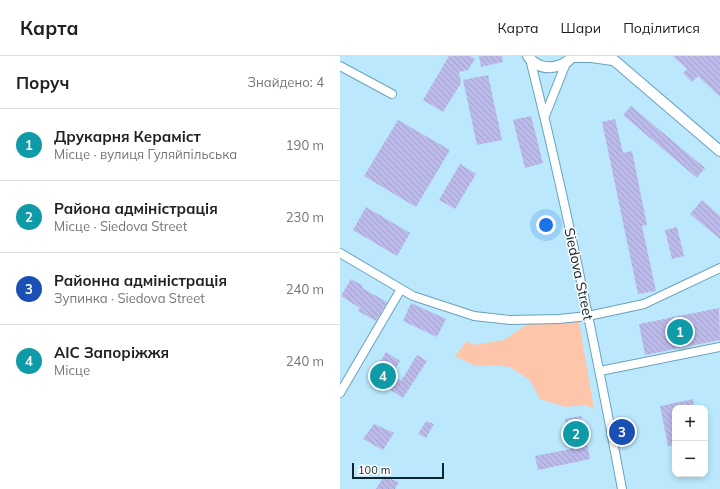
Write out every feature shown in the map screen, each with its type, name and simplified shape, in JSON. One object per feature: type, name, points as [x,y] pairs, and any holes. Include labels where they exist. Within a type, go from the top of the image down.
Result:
[{"type":"main road","points":[[529,58],[538,65],[547,68],[557,67],[570,59],[591,57],[611,58],[720,151]]},
{"type":"street","name":"Siedova Street","points":[[529,58],[544,116],[600,371],[622,489]]},
{"type":"street","points":[[544,116],[570,59]]},
{"type":"street","points":[[340,66],[392,94]]},
{"type":"street","points":[[340,253],[413,296],[474,316],[510,320],[559,319],[588,316],[644,304],[720,268]]},
{"type":"street","points":[[340,393],[401,289]]},
{"type":"street","points":[[600,371],[720,347]]},
{"type":"shaded area","points":[[579,322],[594,409],[585,405],[566,407],[540,399],[530,380],[510,367],[495,365],[476,366],[455,356],[467,341],[474,345],[504,340],[529,323]]},
{"type":"building","points":[[449,56],[470,56],[475,59],[468,70],[459,72],[461,83],[443,112],[423,100]]},
{"type":"building","points":[[479,56],[502,56],[503,62],[481,67]]},
{"type":"building","points":[[673,56],[720,56],[720,97],[698,76],[692,82],[683,73],[687,69]]},
{"type":"building","points":[[488,75],[502,140],[477,145],[463,80]]},
{"type":"building","points":[[631,106],[705,168],[697,178],[623,115]]},
{"type":"building","points":[[531,116],[543,163],[525,168],[513,120]]},
{"type":"building","points":[[615,119],[623,153],[632,151],[647,225],[642,226],[656,291],[638,294],[602,122]]},
{"type":"building","points":[[398,120],[450,150],[416,207],[364,176]]},
{"type":"building","points":[[460,164],[476,174],[455,209],[439,200]]},
{"type":"building","points":[[702,200],[720,216],[720,239],[690,214]]},
{"type":"building","points":[[366,207],[410,233],[397,256],[353,230]]},
{"type":"building","points":[[677,227],[684,256],[672,259],[665,230]]},
{"type":"building","points":[[351,279],[363,286],[362,288],[387,302],[376,321],[358,311],[360,308],[341,296]]},
{"type":"building","points":[[411,303],[446,319],[437,337],[403,321]]},
{"type":"building","points":[[719,308],[720,340],[645,355],[639,324]]},
{"type":"building","points":[[386,352],[400,361],[392,375],[401,381],[417,355],[427,361],[403,398],[371,377]]},
{"type":"building","points":[[693,399],[694,405],[672,405],[672,445],[668,446],[660,406]]},
{"type":"building","points":[[581,416],[590,459],[538,470],[535,456],[571,449],[565,419]]},
{"type":"building","points":[[426,421],[434,424],[426,438],[418,434]]},
{"type":"building","points":[[374,424],[394,433],[383,450],[363,439]]},
{"type":"building","points":[[384,476],[399,482],[395,489],[376,489]]},
{"type":"place","name":"Друкарня Кераміст","points":[[680,332]]},
{"type":"place","name":"АІС Запоріжжя","points":[[383,376]]},
{"type":"place","name":"Районна адміністрація","points":[[622,432]]},
{"type":"place","name":"Района адміністрація","points":[[576,434]]}]
